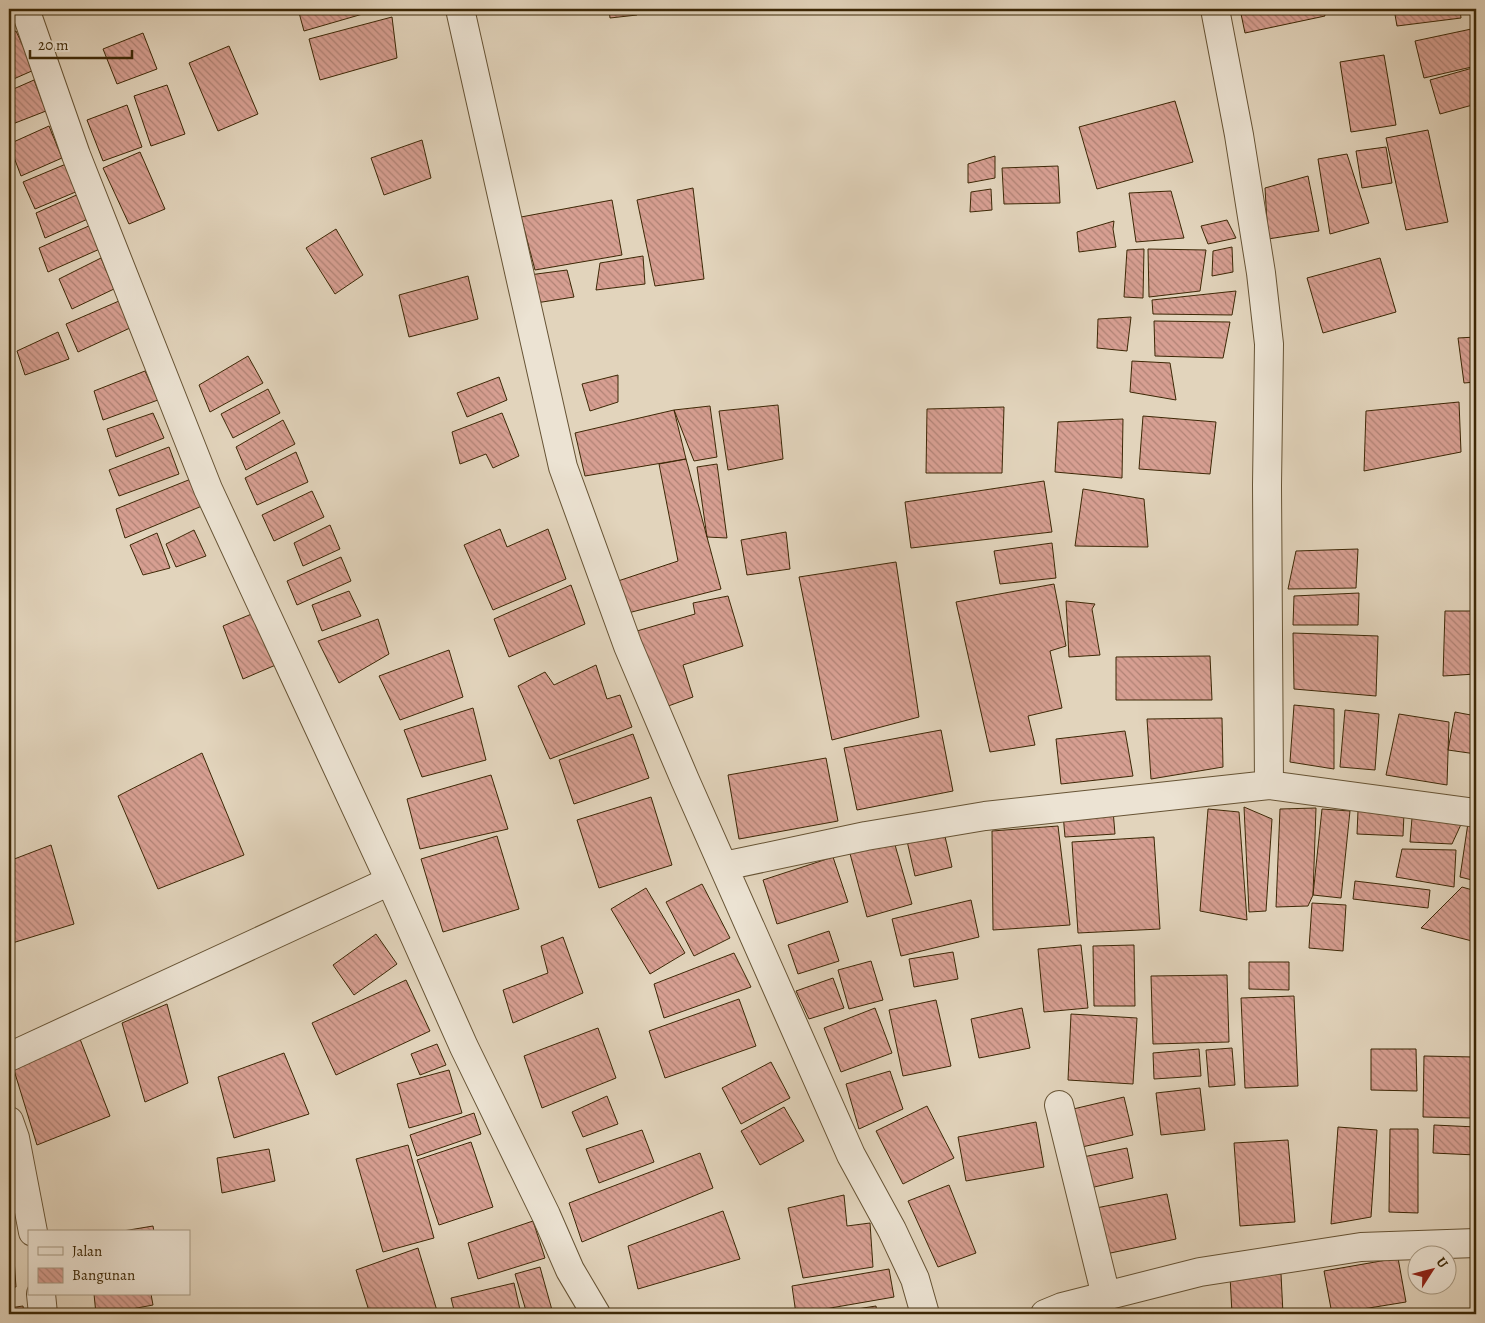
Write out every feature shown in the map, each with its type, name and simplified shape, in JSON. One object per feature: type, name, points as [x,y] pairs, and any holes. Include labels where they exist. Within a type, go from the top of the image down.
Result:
[{"type":"street","points":[[25,9],[76,155],[208,489],[390,881],[464,1047],[546,1215],[570,1270],[596,1314]]},
{"type":"street","points":[[460,9],[563,467],[628,646],[685,780],[851,1155],[892,1230],[915,1279],[925,1314]]},
{"type":"street","points":[[1215,9],[1241,145],[1261,273],[1269,344],[1269,785]]},
{"type":"street","points":[[724,866],[866,836],[985,816],[1078,804],[1269,785],[1476,812]]},
{"type":"street","points":[[9,1057],[390,881]]},
{"type":"street","points":[[1059,1105],[1106,1296]]},
{"type":"street","points":[[9,1121],[15,1138],[33,1230]]},
{"type":"street","points":[[1045,1314],[1062,1307],[1200,1272],[1361,1247],[1476,1244]]},
{"type":"street","points":[[41,1296],[43,1314]]},
{"type":"building","points":[[298,9],[372,9],[373,11],[304,31]]},
{"type":"building","points":[[609,9],[635,9],[637,15],[610,18]]},
{"type":"building","points":[[1240,9],[1323,9],[1325,16],[1245,33]]},
{"type":"building","points":[[1394,9],[1460,9],[1461,18],[1397,26]]},
{"type":"building","points":[[392,17],[397,58],[320,80],[309,39]]},
{"type":"building","points":[[1476,28],[1476,66],[1424,78],[1415,41]]},
{"type":"building","points":[[16,31],[34,70],[9,81],[9,34]]},
{"type":"building","points":[[143,33],[157,69],[117,84],[103,49]]},
{"type":"building","points":[[229,46],[258,114],[218,131],[189,63]]},
{"type":"building","points":[[1384,55],[1396,125],[1351,132],[1340,62]]},
{"type":"building","points":[[1476,67],[1476,104],[1440,114],[1430,80]]},
{"type":"building","points":[[34,80],[46,111],[10,125],[9,91]]},
{"type":"building","points":[[167,85],[185,134],[151,146],[134,96]]},
{"type":"building","points":[[1175,101],[1193,162],[1097,189],[1079,127]]},
{"type":"building","points":[[127,105],[142,147],[103,161],[87,120]]},
{"type":"building","points":[[49,126],[62,158],[21,176],[9,144]]},
{"type":"building","points":[[1428,130],[1448,222],[1406,230],[1386,138]]},
{"type":"building","points":[[422,140],[431,178],[384,195],[371,158]]},
{"type":"building","points":[[1386,147],[1392,183],[1362,188],[1356,151]]},
{"type":"building","points":[[140,152],[165,209],[129,224],[103,168]]},
{"type":"building","points":[[1347,154],[1369,223],[1330,234],[1318,159]]},
{"type":"building","points":[[995,156],[995,178],[968,183],[968,164]]},
{"type":"building","points":[[66,164],[78,191],[35,209],[23,182]]},
{"type":"building","points":[[1058,166],[1060,203],[1004,204],[1002,168]]},
{"type":"building","points":[[1308,176],[1319,231],[1268,239],[1265,188]]},
{"type":"building","points":[[693,188],[704,279],[655,286],[637,200]]},
{"type":"building","points":[[991,189],[992,210],[970,212],[971,192]]},
{"type":"building","points":[[1171,191],[1184,238],[1136,242],[1129,193]]},
{"type":"building","points":[[81,193],[90,218],[45,238],[36,213]]},
{"type":"building","points":[[612,200],[622,255],[535,270],[521,217]]},
{"type":"building","points":[[1227,220],[1236,238],[1208,244],[1201,226]]},
{"type":"building","points":[[1114,221],[1113,229],[1116,247],[1079,252],[1077,232]]},
{"type":"building","points":[[91,225],[102,248],[48,272],[39,248]]},
{"type":"building","points":[[336,229],[363,275],[335,294],[306,248]]},
{"type":"building","points":[[1232,247],[1233,272],[1212,276],[1213,251]]},
{"type":"building","points":[[1144,249],[1143,298],[1124,297],[1127,250]]},
{"type":"building","points":[[1148,249],[1206,250],[1200,291],[1149,297]]},
{"type":"building","points":[[643,256],[645,284],[596,290],[600,263]]},
{"type":"building","points":[[101,258],[114,289],[72,309],[59,279]]},
{"type":"building","points":[[1380,258],[1396,312],[1323,333],[1307,278]]},
{"type":"building","points":[[567,270],[574,297],[536,303],[529,275]]},
{"type":"building","points":[[468,276],[478,319],[409,337],[399,295]]},
{"type":"building","points":[[1236,291],[1232,315],[1153,314],[1152,300]]},
{"type":"building","points":[[119,301],[130,328],[78,352],[66,324]]},
{"type":"building","points":[[1131,317],[1127,351],[1097,348],[1098,319]]},
{"type":"building","points":[[1154,321],[1230,322],[1223,358],[1155,356]]},
{"type":"building","points":[[58,332],[69,359],[25,375],[17,351]]},
{"type":"building","points":[[1476,337],[1476,382],[1464,383],[1458,338]]},
{"type":"building","points":[[248,356],[263,383],[210,412],[199,385]]},
{"type":"building","points":[[1132,361],[1170,363],[1176,400],[1130,392]]},
{"type":"building","points":[[145,371],[158,400],[103,420],[94,391]]},
{"type":"building","points":[[618,375],[618,402],[590,411],[582,384]]},
{"type":"building","points":[[499,377],[507,400],[467,417],[457,393]]},
{"type":"building","points":[[268,389],[280,413],[233,438],[221,414]]},
{"type":"building","points":[[1459,402],[1461,452],[1364,471],[1366,411]]},
{"type":"building","points":[[778,405],[783,459],[728,470],[719,411]]},
{"type":"building","points":[[710,406],[717,457],[694,461],[674,410]]},
{"type":"building","points":[[1004,407],[1002,473],[926,473],[927,409]]},
{"type":"building","points":[[674,410],[686,459],[585,476],[575,433]]},
{"type":"building","points":[[1476,411],[1476,442],[1475,442],[1474,412]]},
{"type":"building","points":[[153,413],[164,438],[116,457],[107,429]]},
{"type":"building","points":[[502,413],[519,456],[493,468],[486,454],[460,464],[452,432]]},
{"type":"building","points":[[1143,416],[1216,422],[1210,474],[1139,469]]},
{"type":"building","points":[[1123,419],[1122,478],[1055,472],[1058,422]]},
{"type":"building","points":[[283,420],[295,444],[246,470],[236,447]]},
{"type":"building","points":[[169,447],[179,474],[119,496],[109,470]]},
{"type":"building","points":[[296,452],[308,482],[257,505],[245,478]]},
{"type":"building","points":[[686,459],[721,589],[628,613],[618,581],[678,561],[659,464]]},
{"type":"building","points":[[717,464],[727,538],[707,537],[697,467]]},
{"type":"building","points":[[191,479],[202,506],[125,538],[116,509]]},
{"type":"building","points":[[1044,481],[1052,532],[911,548],[905,502]]},
{"type":"building","points":[[1083,489],[1144,499],[1148,547],[1075,546]]},
{"type":"building","points":[[312,491],[324,517],[274,541],[262,515]]},
{"type":"building","points":[[330,525],[340,549],[303,566],[294,543]]},
{"type":"building","points":[[500,529],[507,547],[548,529],[566,579],[493,610],[464,545]]},
{"type":"building","points":[[194,530],[206,556],[176,567],[166,544]]},
{"type":"building","points":[[786,532],[790,569],[747,575],[741,540]]},
{"type":"building","points":[[157,533],[170,568],[143,575],[130,545]]},
{"type":"building","points":[[1052,543],[1056,578],[1000,584],[994,551]]},
{"type":"building","points":[[1358,549],[1356,588],[1288,589],[1296,551]]},
{"type":"building","points":[[341,557],[351,581],[297,605],[287,581]]},
{"type":"building","points":[[896,562],[919,717],[832,740],[799,577]]},
{"type":"building","points":[[1054,584],[1066,646],[1050,651],[1062,708],[1028,716],[1035,745],[990,752],[956,602]]},
{"type":"building","points":[[571,585],[585,624],[509,657],[494,619]]},
{"type":"building","points":[[349,591],[361,616],[322,631],[312,605]]},
{"type":"building","points":[[1359,593],[1358,625],[1293,625],[1294,596]]},
{"type":"building","points":[[728,596],[743,646],[683,665],[693,697],[660,709],[637,631],[695,614],[693,603]]},
{"type":"building","points":[[1066,601],[1095,604],[1092,609],[1100,655],[1069,657]]},
{"type":"building","points":[[1445,611],[1476,611],[1476,674],[1443,676]]},
{"type":"building","points":[[254,613],[278,664],[243,679],[223,626]]},
{"type":"building","points":[[378,619],[389,654],[339,683],[318,641]]},
{"type":"building","points":[[1293,633],[1378,636],[1376,696],[1294,689]]},
{"type":"building","points":[[449,650],[463,697],[400,720],[379,676]]},
{"type":"building","points":[[1210,656],[1212,700],[1116,700],[1116,657]]},
{"type":"building","points":[[596,665],[607,699],[620,695],[632,727],[550,759],[518,686],[545,672],[554,685]]},
{"type":"building","points":[[1294,705],[1334,709],[1334,769],[1290,762]]},
{"type":"building","points":[[473,708],[486,760],[422,777],[404,730]]},
{"type":"building","points":[[1345,710],[1379,714],[1375,770],[1340,767]]},
{"type":"building","points":[[1455,712],[1476,716],[1476,754],[1448,750]]},
{"type":"building","points":[[1399,714],[1449,722],[1447,785],[1386,775]]},
{"type":"building","points":[[1222,718],[1223,767],[1151,779],[1147,719]]},
{"type":"building","points":[[941,730],[953,791],[857,810],[844,748]]},
{"type":"building","points":[[1125,731],[1133,776],[1061,784],[1056,739]]},
{"type":"building","points":[[633,734],[649,778],[574,804],[559,760]]},
{"type":"building","points":[[202,753],[244,855],[158,889],[118,796]]},
{"type":"building","points":[[826,758],[838,821],[739,839],[728,775]]},
{"type":"building","points":[[491,775],[508,829],[420,849],[407,799]]},
{"type":"building","points":[[651,797],[672,865],[599,888],[577,820]]},
{"type":"building","points":[[1244,807],[1272,819],[1266,911],[1249,912]]},
{"type":"building","points":[[1316,808],[1313,895],[1308,906],[1276,907],[1280,809]]},
{"type":"building","points":[[1208,809],[1239,812],[1247,920],[1200,911]]},
{"type":"building","points":[[1322,809],[1350,811],[1341,898],[1313,895]]},
{"type":"building","points":[[1113,810],[1115,834],[1065,837],[1063,814]]},
{"type":"building","points":[[1358,811],[1404,813],[1403,836],[1357,834]]},
{"type":"building","points":[[1412,818],[1463,820],[1452,844],[1410,842]]},
{"type":"building","points":[[1468,823],[1476,825],[1476,881],[1460,877]]},
{"type":"building","points":[[1058,826],[1070,925],[993,930],[992,831]]},
{"type":"building","points":[[944,832],[952,867],[915,876],[907,841]]},
{"type":"building","points":[[497,836],[519,909],[443,932],[421,859]]},
{"type":"building","points":[[1154,837],[1160,929],[1078,933],[1072,842]]},
{"type":"building","points":[[893,838],[912,904],[867,917],[849,850]]},
{"type":"building","points":[[51,845],[74,924],[9,944],[9,861]]},
{"type":"building","points":[[1402,849],[1456,850],[1454,887],[1396,877]]},
{"type":"building","points":[[833,857],[848,902],[777,924],[763,880]]},
{"type":"building","points":[[1355,881],[1430,890],[1428,908],[1353,899]]},
{"type":"building","points":[[702,884],[730,938],[694,956],[666,902]]},
{"type":"building","points":[[1462,887],[1476,891],[1476,942],[1421,928]]},
{"type":"building","points":[[646,888],[685,953],[650,974],[611,909]]},
{"type":"building","points":[[971,900],[979,937],[901,956],[892,919]]},
{"type":"building","points":[[1312,903],[1346,905],[1343,951],[1309,948]]},
{"type":"building","points":[[829,931],[839,961],[798,974],[788,945]]},
{"type":"building","points":[[376,934],[397,964],[354,995],[333,965]]},
{"type":"building","points":[[563,937],[583,993],[513,1023],[503,990],[548,973],[541,946]]},
{"type":"building","points":[[1081,945],[1088,1008],[1044,1012],[1038,949]]},
{"type":"building","points":[[1134,945],[1135,1006],[1094,1006],[1093,946]]},
{"type":"building","points":[[953,952],[958,979],[914,987],[909,959]]},
{"type":"building","points":[[734,953],[751,987],[664,1018],[654,984]]},
{"type":"building","points":[[871,961],[883,1000],[849,1009],[838,970]]},
{"type":"building","points":[[1249,962],[1289,962],[1289,990],[1249,989]]},
{"type":"building","points":[[1227,975],[1229,1042],[1153,1044],[1151,976]]},
{"type":"building","points":[[833,978],[844,1008],[809,1019],[796,991]]},
{"type":"building","points":[[406,980],[430,1031],[336,1075],[312,1023]]},
{"type":"building","points":[[1294,996],[1298,1086],[1245,1088],[1241,998]]},
{"type":"building","points":[[739,999],[756,1046],[665,1078],[649,1031]]},
{"type":"building","points":[[936,1000],[951,1066],[903,1076],[889,1010]]},
{"type":"building","points":[[167,1004],[188,1083],[145,1102],[122,1023]]},
{"type":"building","points":[[875,1008],[892,1053],[841,1072],[824,1028]]},
{"type":"building","points":[[1022,1008],[1030,1048],[979,1058],[971,1019]]},
{"type":"building","points":[[1071,1014],[1137,1018],[1133,1084],[1068,1080]]},
{"type":"building","points":[[598,1028],[616,1078],[542,1108],[524,1056]]},
{"type":"building","points":[[80,1039],[110,1116],[37,1145],[13,1067]]},
{"type":"building","points":[[437,1044],[446,1065],[420,1075],[411,1054]]},
{"type":"building","points":[[1232,1048],[1235,1085],[1209,1087],[1206,1050]]},
{"type":"building","points":[[1199,1049],[1201,1076],[1154,1079],[1153,1053]]},
{"type":"building","points":[[1371,1049],[1416,1049],[1417,1091],[1371,1090]]},
{"type":"building","points":[[284,1053],[309,1114],[234,1138],[218,1077]]},
{"type":"building","points":[[1424,1056],[1474,1057],[1473,1118],[1423,1117]]},
{"type":"building","points":[[771,1062],[790,1098],[741,1124],[722,1088]]},
{"type":"building","points":[[449,1070],[462,1113],[409,1128],[397,1084]]},
{"type":"building","points":[[890,1071],[903,1109],[859,1129],[846,1084]]},
{"type":"building","points":[[1200,1088],[1205,1130],[1161,1135],[1156,1093]]},
{"type":"building","points":[[607,1096],[618,1124],[583,1137],[572,1112]]},
{"type":"building","points":[[1124,1097],[1133,1135],[1078,1148],[1069,1110]]},
{"type":"building","points":[[927,1106],[954,1158],[903,1184],[876,1131]]},
{"type":"building","points":[[784,1107],[804,1141],[760,1165],[741,1131]]},
{"type":"building","points":[[474,1113],[481,1134],[417,1156],[410,1135]]},
{"type":"building","points":[[1036,1122],[1044,1167],[966,1181],[958,1137]]},
{"type":"building","points":[[1434,1125],[1476,1127],[1476,1155],[1433,1153]]},
{"type":"building","points":[[1338,1127],[1377,1130],[1371,1217],[1331,1224]]},
{"type":"building","points":[[1390,1129],[1418,1129],[1418,1213],[1389,1212]]},
{"type":"building","points":[[642,1130],[654,1162],[599,1183],[586,1149]]},
{"type":"building","points":[[1288,1140],[1295,1222],[1240,1226],[1234,1143]]},
{"type":"building","points":[[471,1142],[493,1207],[439,1225],[417,1160]]},
{"type":"building","points":[[408,1145],[434,1238],[383,1252],[356,1159]]},
{"type":"building","points":[[1127,1148],[1133,1178],[1090,1188],[1083,1157]]},
{"type":"building","points":[[269,1149],[275,1181],[222,1193],[217,1158]]},
{"type":"building","points":[[700,1153],[713,1188],[582,1242],[569,1203]]},
{"type":"building","points":[[949,1185],[976,1253],[938,1267],[908,1201]]},
{"type":"building","points":[[1167,1194],[1176,1239],[1106,1254],[1096,1208]]},
{"type":"building","points":[[844,1195],[847,1226],[870,1223],[873,1267],[803,1278],[788,1208]]},
{"type":"building","points":[[723,1211],[740,1259],[638,1289],[628,1246]]},
{"type":"building","points":[[533,1221],[545,1258],[478,1279],[468,1243]]},
{"type":"building","points":[[153,1226],[154,1230],[129,1230]]},
{"type":"building","points":[[13,1245],[16,1287],[9,1287],[9,1246]]},
{"type":"building","points":[[418,1248],[438,1314],[370,1314],[356,1270]]},
{"type":"building","points":[[1398,1258],[1406,1302],[1332,1314],[1324,1271]]},
{"type":"building","points":[[540,1267],[552,1310],[537,1314],[527,1314],[515,1274]]},
{"type":"building","points":[[889,1269],[894,1297],[796,1314],[792,1286]]},
{"type":"building","points":[[1281,1274],[1283,1314],[1232,1314],[1230,1276]]},
{"type":"building","points":[[514,1283],[521,1314],[455,1314],[451,1298]]},
{"type":"building","points":[[94,1296],[151,1296],[153,1305],[96,1314]]},
{"type":"building","points":[[23,1306],[24,1314],[9,1314],[9,1308]]},
{"type":"building","points":[[876,1306],[877,1314],[825,1314]]},
{"type":"building","points":[[1174,1309],[1175,1314],[1116,1314]]}]
